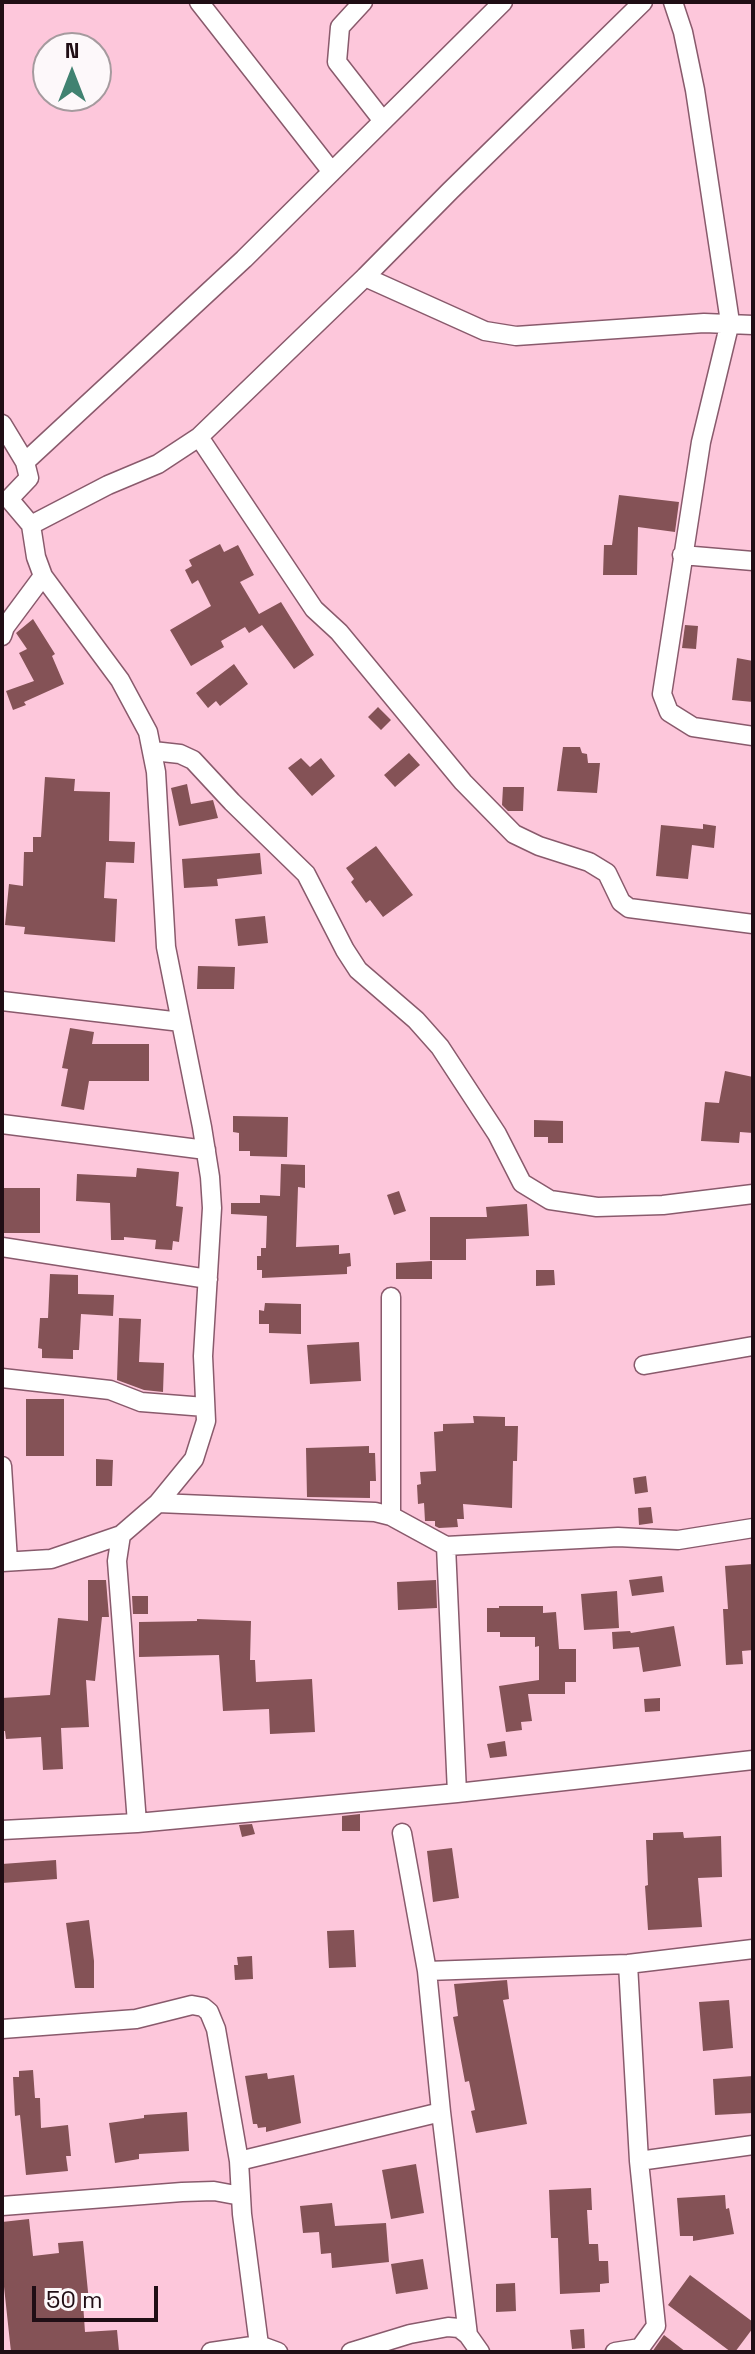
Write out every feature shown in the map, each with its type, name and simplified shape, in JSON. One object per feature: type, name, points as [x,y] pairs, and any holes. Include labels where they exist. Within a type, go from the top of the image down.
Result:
[{"type":"street","points":[[199,2],[332,172]]},
{"type":"street","points":[[363,2],[340,27],[337,62],[383,121]]},
{"type":"street","points":[[25,462],[232,270],[503,2]]},
{"type":"street","points":[[31,525],[108,485],[158,464],[199,437],[643,2]]},
{"type":"street","points":[[673,2],[683,32],[695,90],[730,322],[701,442],[662,694],[669,712],[693,727],[753,736]]},
{"type":"street","points":[[365,277],[485,331],[516,336],[730,322],[753,325]]},
{"type":"street","points":[[2,424],[25,462],[29,478],[6,502],[31,525],[36,557],[43,576],[120,680],[148,732],[153,751],[164,929],[206,1150],[212,1208],[203,1356],[206,1421],[194,1459],[158,1503],[121,1535],[51,1559],[5,1562],[2,1466]]},
{"type":"street","points":[[199,437],[314,609],[339,632],[463,782],[514,834],[539,846],[589,862],[607,873],[621,902],[629,908],[753,924]]},
{"type":"street","points":[[682,555],[753,561]]},
{"type":"street","points":[[2,636],[5,627],[43,576]]},
{"type":"street","points":[[153,751],[180,754],[193,760],[306,874],[358,970],[416,1020],[440,1047],[497,1134],[522,1183],[550,1200],[597,1207],[663,1205],[753,1194]]},
{"type":"street","points":[[2,1001],[181,1022]]},
{"type":"street","points":[[2,1124],[206,1150]]},
{"type":"street","points":[[2,1247],[208,1279]]},
{"type":"street","points":[[391,1297],[391,1516]]},
{"type":"street","points":[[644,1365],[753,1346]]},
{"type":"street","points":[[2,1378],[110,1390],[141,1402],[205,1407]]},
{"type":"street","points":[[158,1503],[375,1512],[391,1516],[446,1546],[618,1537],[678,1540],[753,1528]]},
{"type":"street","points":[[121,1535],[117,1561],[137,1823]]},
{"type":"street","points":[[446,1546],[457,1793]]},
{"type":"street","points":[[2,1830],[137,1823],[457,1793],[753,1760]]},
{"type":"street","points":[[402,1833],[427,1971],[468,2335]]},
{"type":"street","points":[[427,1971],[628,1964],[753,1949]]},
{"type":"street","points":[[615,2352],[640,2348],[656,2326],[639,2161],[628,1964]]},
{"type":"street","points":[[2,2029],[136,2019],[192,2005],[209,2012],[216,2029],[239,2161],[259,2345]]},
{"type":"street","points":[[239,2161],[441,2112]]},
{"type":"street","points":[[639,2161],[753,2145]]},
{"type":"street","points":[[2,2206],[182,2192],[214,2191],[241,2196]]},
{"type":"street","points":[[351,2352],[410,2334],[448,2327],[459,2328],[468,2335],[480,2352]]},
{"type":"street","points":[[211,2352],[259,2345],[278,2352]]},
{"type":"building","points":[[619,495],[679,502],[675,532],[638,527],[637,575],[603,575],[604,545],[612,545]]},
{"type":"building","points":[[220,544],[224,552],[238,545],[254,575],[240,582],[259,614],[281,602],[314,655],[294,669],[262,625],[249,633],[245,627],[221,641],[224,647],[191,666],[170,630],[211,606],[198,580],[192,584],[185,570],[192,566],[189,560]]},
{"type":"building","points":[[33,619],[55,654],[52,656],[64,684],[13,710],[6,691],[34,681],[19,653],[27,649],[16,633]]},
{"type":"building","points":[[685,625],[698,626],[696,649],[682,648]]},
{"type":"building","points":[[737,658],[753,661],[753,702],[732,700]]},
{"type":"building","points":[[234,664],[248,684],[220,706],[216,701],[208,708],[196,693]]},
{"type":"building","points":[[378,707],[391,720],[381,730],[368,717]]},
{"type":"building","points":[[563,747],[580,747],[582,753],[587,754],[588,763],[600,763],[597,793],[557,791]]},
{"type":"building","points":[[409,753],[420,765],[395,787],[384,775]]},
{"type":"building","points":[[301,758],[310,767],[321,758],[335,776],[312,796],[288,768]]},
{"type":"building","points":[[45,777],[75,779],[74,791],[110,792],[109,841],[135,842],[134,863],[106,862],[104,898],[117,899],[115,942],[24,934],[25,927],[5,925],[9,884],[23,886],[24,852],[33,852],[33,837],[41,837]]},
{"type":"building","points":[[187,784],[191,804],[213,800],[218,818],[179,826],[171,788]]},
{"type":"building","points":[[503,787],[524,787],[523,811],[508,811],[502,805]]},
{"type":"building","points":[[703,824],[716,826],[714,848],[692,845],[688,879],[656,876],[661,825],[703,829]]},
{"type":"building","points":[[376,846],[413,895],[383,917],[370,900],[366,903],[351,882],[354,879],[346,868]]},
{"type":"building","points":[[260,853],[262,874],[217,879],[218,886],[184,888],[182,859]]},
{"type":"building","points":[[265,916],[268,943],[238,946],[235,919]]},
{"type":"building","points":[[198,966],[235,967],[234,989],[197,989]]},
{"type":"building","points":[[70,1028],[94,1032],[92,1044],[149,1044],[149,1081],[89,1081],[84,1110],[61,1106],[68,1069],[62,1068]]},
{"type":"building","points":[[725,1071],[753,1077],[753,1133],[740,1132],[739,1143],[701,1141],[705,1102],[719,1103]]},
{"type":"building","points":[[233,1116],[288,1117],[287,1157],[250,1156],[250,1151],[239,1151],[239,1133],[233,1132]]},
{"type":"building","points":[[534,1120],[563,1121],[563,1143],[548,1143],[548,1137],[534,1137]]},
{"type":"building","points":[[281,1164],[305,1165],[305,1188],[298,1187],[296,1247],[339,1245],[339,1254],[350,1253],[351,1266],[347,1267],[347,1274],[262,1278],[262,1270],[257,1270],[257,1256],[261,1256],[261,1248],[266,1248],[267,1216],[231,1214],[231,1203],[260,1203],[260,1195],[280,1196]]},
{"type":"building","points":[[137,1168],[179,1172],[176,1206],[183,1207],[179,1242],[173,1241],[172,1250],[155,1249],[156,1240],[124,1237],[124,1240],[111,1240],[110,1203],[76,1201],[77,1174],[136,1177]]},
{"type":"building","points":[[2,1188],[40,1188],[40,1233],[2,1233]]},
{"type":"building","points":[[399,1191],[406,1211],[394,1215],[387,1195]]},
{"type":"building","points":[[527,1204],[529,1236],[466,1239],[466,1260],[430,1260],[430,1217],[487,1217],[486,1207]]},
{"type":"building","points":[[432,1261],[432,1279],[396,1279],[396,1263]]},
{"type":"building","points":[[536,1270],[554,1270],[555,1285],[536,1286]]},
{"type":"building","points":[[50,1274],[78,1275],[78,1294],[114,1295],[113,1316],[81,1314],[79,1350],[73,1350],[73,1359],[42,1358],[42,1349],[38,1348],[40,1318],[48,1318]]},
{"type":"building","points":[[265,1303],[301,1304],[301,1334],[269,1333],[269,1324],[259,1324],[259,1310],[264,1311]]},
{"type":"building","points":[[119,1318],[141,1319],[139,1362],[164,1363],[163,1392],[144,1390],[117,1380]]},
{"type":"building","points":[[359,1342],[361,1381],[310,1384],[307,1345]]},
{"type":"building","points":[[26,1399],[64,1399],[64,1456],[26,1456]]},
{"type":"building","points":[[473,1416],[505,1417],[505,1426],[518,1426],[517,1461],[513,1461],[512,1508],[463,1504],[464,1519],[457,1519],[458,1527],[439,1528],[435,1526],[435,1521],[425,1521],[424,1503],[418,1504],[420,1472],[436,1471],[434,1432],[443,1431],[443,1424],[474,1423]]},
{"type":"building","points":[[369,1446],[369,1453],[375,1453],[376,1481],[370,1481],[370,1498],[307,1497],[306,1448]]},
{"type":"building","points":[[96,1459],[113,1460],[112,1486],[96,1486]]},
{"type":"building","points":[[646,1476],[648,1492],[635,1494],[633,1478]]},
{"type":"building","points":[[651,1507],[653,1523],[639,1525],[638,1508]]},
{"type":"building","points":[[753,1564],[753,1650],[742,1651],[743,1664],[726,1665],[723,1609],[728,1609],[725,1566]]},
{"type":"building","points":[[662,1576],[664,1592],[632,1596],[629,1580]]},
{"type":"building","points":[[88,1580],[106,1580],[109,1617],[102,1617],[95,1681],[86,1680],[89,1727],[61,1728],[63,1769],[43,1770],[41,1737],[6,1739],[5,1731],[2,1731],[2,1698],[50,1695],[58,1618],[88,1621]]},
{"type":"building","points":[[436,1580],[437,1608],[398,1610],[397,1582]]},
{"type":"building","points":[[617,1591],[619,1628],[584,1630],[581,1594]]},
{"type":"building","points":[[132,1596],[148,1596],[148,1614],[133,1614]]},
{"type":"building","points":[[543,1606],[543,1613],[556,1612],[559,1649],[576,1649],[576,1682],[565,1682],[565,1694],[528,1694],[532,1721],[521,1722],[522,1730],[506,1732],[499,1686],[539,1680],[539,1646],[535,1647],[535,1637],[500,1637],[500,1632],[487,1632],[487,1608]]},
{"type":"building","points":[[197,1619],[251,1621],[250,1660],[255,1660],[256,1682],[312,1679],[315,1732],[270,1734],[269,1709],[223,1711],[219,1655],[139,1657],[139,1622]]},
{"type":"building","points":[[674,1626],[681,1666],[643,1672],[639,1647],[613,1649],[612,1632],[631,1633]]},
{"type":"building","points":[[660,1698],[660,1711],[645,1712],[644,1699]]},
{"type":"building","points":[[505,1741],[507,1756],[490,1758],[487,1744]]},
{"type":"building","points":[[360,1814],[360,1831],[342,1831],[342,1816]]},
{"type":"building","points":[[252,1824],[255,1834],[242,1837],[239,1825]]},
{"type":"building","points":[[683,1832],[684,1838],[721,1836],[722,1877],[698,1878],[702,1927],[648,1930],[646,1840],[653,1840],[653,1833]]},
{"type":"building","points":[[452,1848],[459,1898],[433,1902],[427,1851]]},
{"type":"building","points":[[56,1860],[57,1879],[2,1883],[2,1864]]},
{"type":"building","points":[[89,1920],[94,1988],[75,1988],[66,1923]]},
{"type":"building","points":[[354,1930],[356,1967],[329,1968],[327,1931]]},
{"type":"building","points":[[252,1956],[253,1979],[235,1980],[237,1957]]},
{"type":"building","points":[[507,1980],[509,1999],[503,2000],[527,2124],[476,2133],[471,2111],[475,2110],[469,2081],[465,2082],[453,2017],[458,2016],[454,1984]]},
{"type":"building","points":[[729,2000],[733,2048],[703,2051],[699,2002]]},
{"type":"building","points":[[33,2070],[35,2098],[40,2098],[41,2128],[68,2125],[71,2156],[66,2156],[68,2171],[26,2175],[20,2115],[15,2116],[13,2077],[19,2077],[19,2071]]},
{"type":"building","points":[[267,2073],[268,2079],[294,2075],[301,2123],[266,2132],[266,2127],[258,2128],[257,2124],[253,2124],[245,2076]]},
{"type":"building","points":[[753,2076],[753,2113],[715,2115],[713,2079]]},
{"type":"building","points":[[187,2112],[189,2151],[139,2154],[139,2159],[115,2163],[109,2123],[144,2118],[144,2115]]},
{"type":"building","points":[[416,2164],[424,2213],[391,2219],[382,2170]]},
{"type":"building","points":[[591,2188],[592,2210],[587,2210],[589,2244],[598,2244],[599,2261],[608,2261],[609,2283],[600,2284],[600,2292],[560,2294],[558,2238],[551,2238],[549,2190]]},
{"type":"building","points":[[725,2195],[734,2234],[693,2241],[693,2236],[680,2236],[677,2198]]},
{"type":"building","points":[[332,2203],[335,2226],[386,2223],[389,2262],[332,2268],[331,2253],[321,2254],[319,2232],[303,2233],[300,2206]]},
{"type":"building","points":[[29,2219],[33,2256],[59,2253],[58,2243],[83,2241],[89,2302],[83,2303],[85,2332],[117,2330],[119,2351],[11,2352],[2,2268],[2,2222]]},
{"type":"building","points":[[423,2259],[428,2289],[396,2294],[391,2264]]},
{"type":"building","points":[[690,2275],[753,2322],[753,2328],[735,2352],[668,2305]]},
{"type":"building","points":[[515,2283],[516,2311],[496,2312],[496,2284]]},
{"type":"building","points":[[584,2329],[585,2348],[572,2349],[570,2330]]},
{"type":"building","points":[[664,2335],[686,2352],[652,2352]]}]
